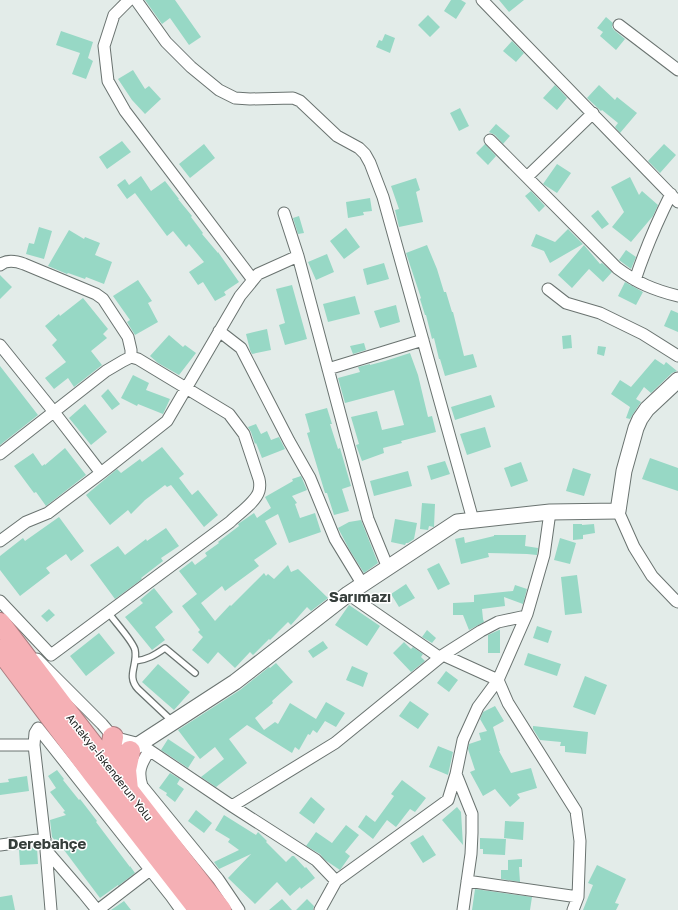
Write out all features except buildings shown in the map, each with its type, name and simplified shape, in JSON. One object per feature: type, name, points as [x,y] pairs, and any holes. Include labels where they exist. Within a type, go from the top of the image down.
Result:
[{"type":"highway","name":"Antakya-İskenderun Yolu","points":[[3,626],[199,910]]},
{"type":"highway","name":"Antakya-İskenderun Yolu","points":[[0,650],[101,770],[128,790],[221,910]]},
{"type":"highway","points":[[101,770],[113,737]]},
{"type":"highway","points":[[128,790],[126,770],[139,749]]},
{"type":"street","points":[[129,0],[114,15],[104,46],[108,81],[126,111],[253,280]]},
{"type":"street","points":[[136,0],[166,42],[191,67],[219,90],[235,98],[293,98],[300,101],[337,136],[359,148],[365,154],[370,163],[382,197],[473,520]]},
{"type":"street","points":[[482,0],[674,198],[658,220],[648,242],[635,280]]},
{"type":"street","points":[[619,25],[678,70]]},
{"type":"street","points":[[527,178],[593,113]]},
{"type":"street","points":[[490,140],[617,268],[649,287],[678,296]]},
{"type":"street","points":[[284,213],[298,256],[368,519],[388,568]]},
{"type":"street","points":[[0,541],[26,522],[48,513],[168,421],[240,296],[258,274],[298,256]]},
{"type":"street","points":[[0,266],[4,262],[9,261],[24,264],[96,294],[103,299],[128,337],[131,357]]},
{"type":"street","points":[[548,289],[566,303],[600,313],[643,334],[678,356]]},
{"type":"street","points":[[220,331],[241,348],[289,441],[310,478],[335,539],[363,585]]},
{"type":"street","points":[[328,370],[423,340]]},
{"type":"street","points":[[0,345],[101,473]]},
{"type":"street","points":[[0,454],[106,371],[131,357],[138,359],[229,414],[244,434],[260,485],[256,497],[230,522],[51,655],[0,601]]},
{"type":"street","points":[[678,380],[647,409],[640,419],[624,471],[618,511],[634,547],[652,576],[678,602]]},
{"type":"street","points":[[101,770],[139,749],[173,722],[235,682],[348,594],[457,522],[550,512],[618,511]]},
{"type":"street","points":[[320,910],[336,881],[448,800],[456,774],[463,740],[478,706],[498,680],[526,616],[544,555],[550,512]]},
{"type":"street","points":[[348,594],[441,656],[498,680],[508,704],[576,811],[580,840],[578,897],[573,910]]},
{"type":"street","points":[[232,806],[335,743],[441,656],[481,630],[498,622],[526,616]]},
{"type":"street","points":[[3,626],[44,665],[113,737],[139,749],[316,860],[336,881]]},
{"type":"street","points":[[51,910],[34,745],[35,733],[38,728],[181,910]]},
{"type":"street","points":[[0,745],[34,745]]},
{"type":"street","points":[[139,749],[142,763],[140,769],[140,780],[142,786],[218,879],[239,910]]},
{"type":"street","points":[[456,774],[472,814],[471,854],[463,910]]},
{"type":"street","points":[[0,845],[45,844]]},
{"type":"street","points":[[45,844],[98,910],[150,870]]},
{"type":"street","points":[[467,881],[578,897]]},
{"type":"lane","points":[[108,612],[133,645],[135,650],[135,661],[132,676],[136,686],[173,722]]},
{"type":"lane","points":[[135,661],[150,658],[165,648],[195,673]]},
{"type":"district","name":"Sarımazı","points":[[360,596]]},
{"type":"district","name":"Derebahçe","points":[[47,843]]}]
